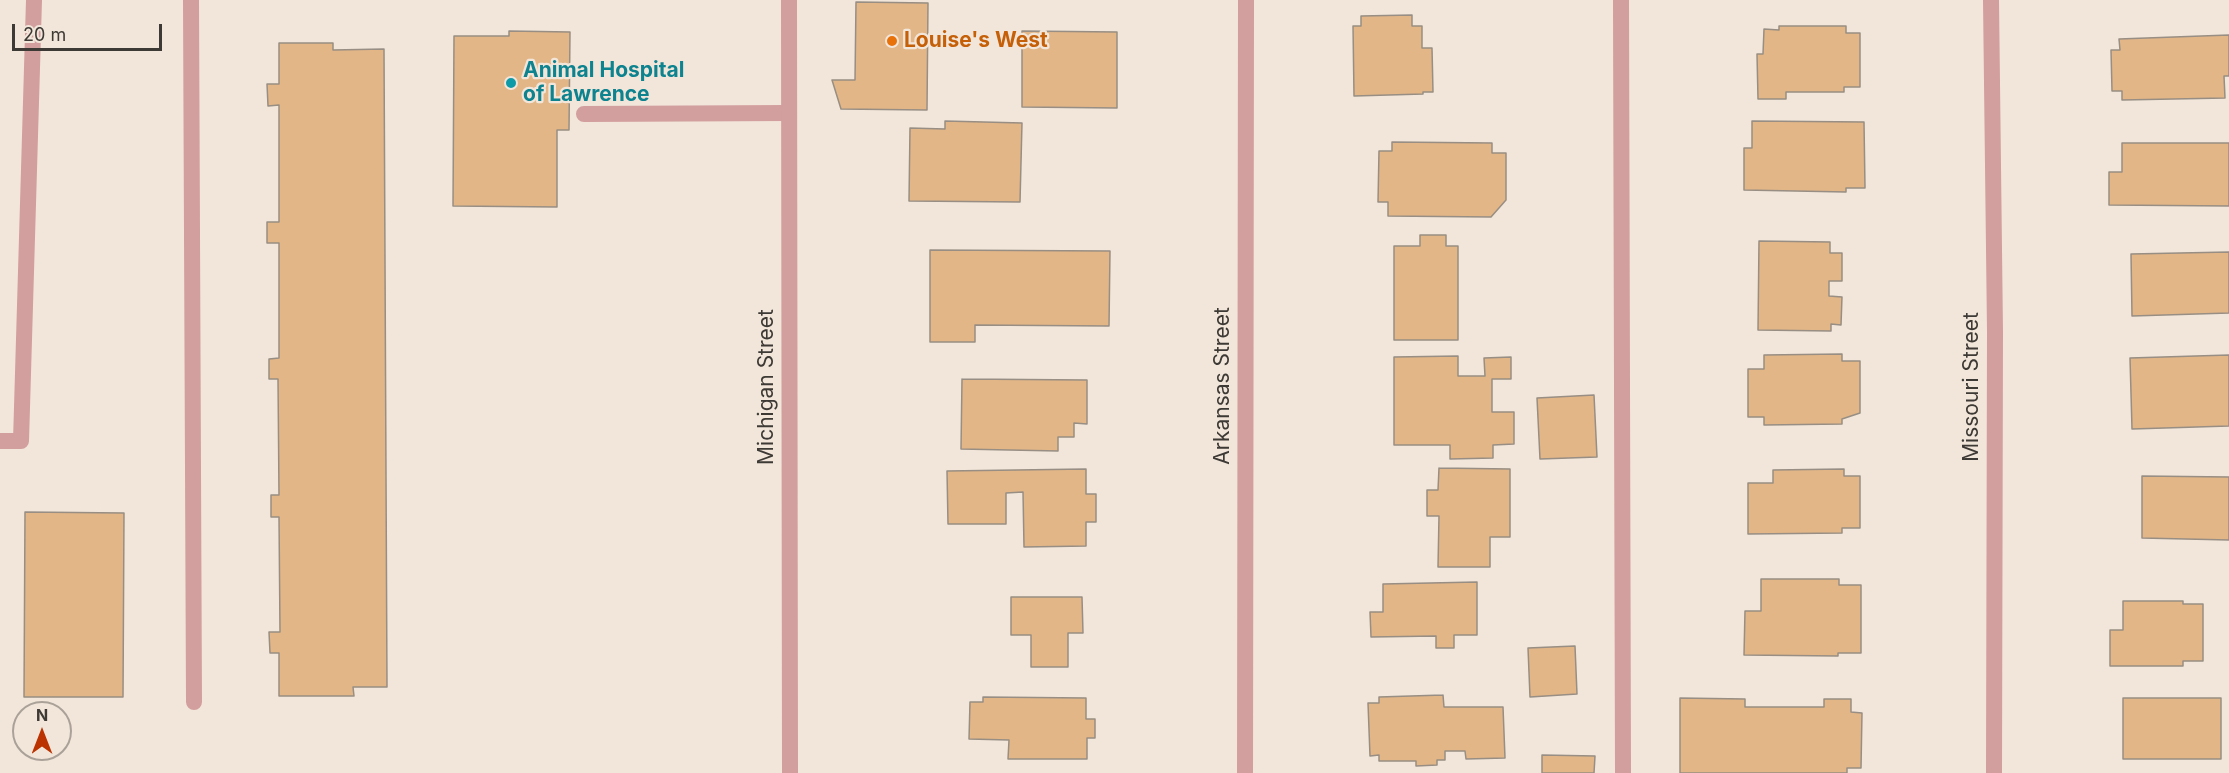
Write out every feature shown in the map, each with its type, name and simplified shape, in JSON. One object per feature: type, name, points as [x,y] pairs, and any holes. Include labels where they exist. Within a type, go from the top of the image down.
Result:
[{"type":"street","points":[[0,441],[21,441],[34,0]]},
{"type":"street","points":[[191,0],[194,702]]},
{"type":"street","name":"Michigan Street","points":[[789,0],[790,773]]},
{"type":"street","name":"Arkansas Street","points":[[1245,773],[1246,0]]},
{"type":"street","points":[[1621,0],[1623,773]]},
{"type":"street","name":"Missouri Street","points":[[1991,0],[1995,331],[1994,773]]},
{"type":"street","points":[[584,114],[789,113]]},
{"type":"building","name":"Louise's West","points":[[856,2],[928,3],[927,110],[841,109],[832,80],[855,80]]},
{"type":"building","points":[[1412,15],[1412,26],[1422,26],[1422,48],[1432,48],[1433,92],[1354,96],[1353,26],[1361,26],[1361,16]]},
{"type":"building","points":[[1779,26],[1846,26],[1846,33],[1860,33],[1860,87],[1844,87],[1844,92],[1786,92],[1786,99],[1758,99],[1757,54],[1763,54],[1764,29],[1779,30]]},
{"type":"building","name":"Animal Hospital of Lawrence","points":[[509,31],[570,32],[569,130],[557,130],[557,207],[453,206],[454,36],[509,36]]},
{"type":"building","points":[[1022,31],[1117,32],[1117,108],[1022,107]]},
{"type":"building","points":[[2229,35],[2229,76],[2224,76],[2225,98],[2122,100],[2122,91],[2112,91],[2111,50],[2120,50],[2119,39]]},
{"type":"building","points":[[279,43],[333,43],[333,50],[384,49],[387,687],[353,687],[354,696],[279,696],[279,653],[270,653],[269,632],[280,632],[279,517],[271,517],[271,495],[279,495],[278,379],[269,379],[269,359],[279,358],[279,243],[267,243],[267,222],[279,222],[279,105],[268,106],[267,84],[279,84]]},
{"type":"building","points":[[945,121],[1022,123],[1020,202],[909,201],[910,128],[945,129]]},
{"type":"building","points":[[1752,121],[1864,122],[1865,188],[1846,188],[1846,192],[1744,190],[1744,148],[1752,148]]},
{"type":"building","points":[[1392,142],[1492,143],[1492,153],[1506,153],[1506,200],[1491,217],[1388,216],[1388,202],[1378,202],[1379,151],[1392,151]]},
{"type":"building","points":[[2122,143],[2229,143],[2229,206],[2109,205],[2109,172],[2122,172]]},
{"type":"building","points":[[1420,235],[1446,235],[1446,246],[1458,246],[1458,340],[1394,340],[1394,246],[1420,246]]},
{"type":"building","points":[[1759,241],[1830,242],[1830,253],[1842,253],[1842,281],[1829,281],[1829,296],[1842,297],[1841,325],[1831,324],[1831,331],[1758,330]]},
{"type":"building","points":[[930,250],[1110,251],[1109,326],[975,325],[975,342],[930,342]]},
{"type":"building","points":[[2229,252],[2229,313],[2132,316],[2131,254]]},
{"type":"building","points":[[1842,354],[1842,361],[1860,361],[1860,413],[1842,419],[1842,424],[1764,425],[1764,417],[1748,417],[1748,369],[1764,369],[1764,355]]},
{"type":"building","points":[[2229,355],[2229,426],[2132,429],[2130,358]]},
{"type":"building","points":[[1458,356],[1458,376],[1485,376],[1484,358],[1511,357],[1511,379],[1492,379],[1492,412],[1514,412],[1514,444],[1493,445],[1493,458],[1450,459],[1450,445],[1394,445],[1394,357]]},
{"type":"building","points":[[962,379],[1087,380],[1087,424],[1074,423],[1074,437],[1058,437],[1058,451],[961,449]]},
{"type":"building","points":[[1594,395],[1597,457],[1540,459],[1537,398]]},
{"type":"building","points":[[1439,468],[1510,469],[1510,537],[1490,537],[1490,567],[1438,567],[1439,516],[1427,516],[1427,490],[1438,490]]},
{"type":"building","points":[[1086,469],[1086,494],[1096,494],[1096,522],[1086,522],[1086,546],[1024,547],[1023,492],[1006,493],[1006,524],[948,524],[947,471]]},
{"type":"building","points":[[1844,469],[1844,476],[1860,476],[1860,528],[1842,528],[1842,533],[1748,534],[1748,483],[1773,483],[1773,470]]},
{"type":"building","points":[[2142,476],[2229,477],[2229,540],[2142,538]]},
{"type":"building","points":[[25,512],[124,513],[123,697],[24,697]]},
{"type":"building","points":[[1761,579],[1839,579],[1839,585],[1861,585],[1861,653],[1838,653],[1838,656],[1744,655],[1745,611],[1761,611]]},
{"type":"building","points":[[1477,582],[1477,635],[1454,635],[1454,648],[1436,648],[1436,636],[1371,637],[1370,612],[1383,612],[1383,584]]},
{"type":"building","points":[[1011,597],[1082,597],[1083,633],[1068,633],[1068,667],[1031,667],[1031,635],[1011,635]]},
{"type":"building","points":[[2123,601],[2183,601],[2183,604],[2203,604],[2203,661],[2183,661],[2183,666],[2110,666],[2110,630],[2123,630]]},
{"type":"building","points":[[1575,646],[1577,694],[1530,697],[1528,648]]},
{"type":"building","points":[[1443,695],[1444,707],[1503,707],[1505,758],[1466,759],[1465,751],[1445,751],[1445,760],[1437,760],[1437,765],[1416,766],[1416,761],[1379,761],[1379,755],[1370,756],[1368,703],[1379,703],[1379,697]]},
{"type":"building","points":[[983,697],[1086,698],[1086,719],[1095,719],[1095,738],[1087,738],[1087,759],[1008,759],[1009,740],[969,739],[970,702],[983,702]]},
{"type":"building","points":[[1680,698],[1745,699],[1745,707],[1824,707],[1824,699],[1851,699],[1851,712],[1862,713],[1861,768],[1847,768],[1847,773],[1680,773]]},
{"type":"building","points":[[2123,698],[2221,698],[2221,759],[2123,759]]},
{"type":"building","points":[[1542,755],[1595,756],[1594,773],[1542,773]]},
{"type":"place","name":"Louise's West","points":[[892,41]]},
{"type":"place","name":"Animal Hospital of Lawrence","points":[[511,83]]}]
